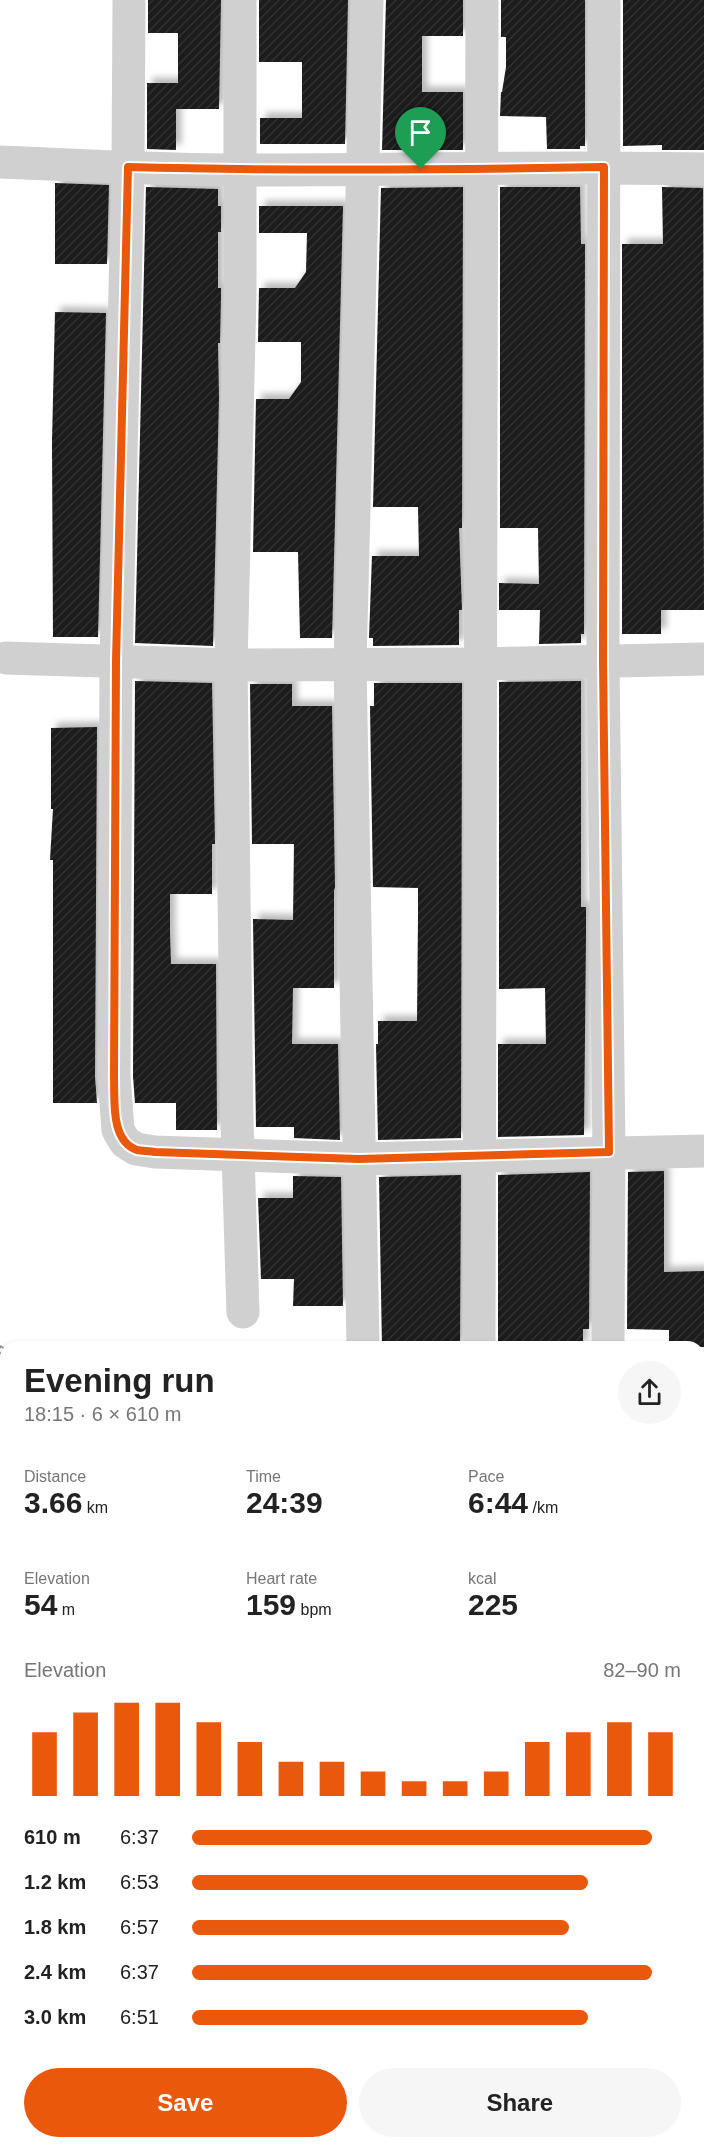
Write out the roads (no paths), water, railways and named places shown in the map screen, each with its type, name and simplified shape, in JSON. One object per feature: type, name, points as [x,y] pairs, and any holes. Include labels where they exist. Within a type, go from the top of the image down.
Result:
[{"type":"street","points":[[129,0],[128,167],[116,661],[114,1077],[118,1130],[125,1143],[136,1149],[155,1152],[238,1155],[359,1159],[478,1154],[704,1151]]},
{"type":"street","points":[[240,0],[240,295],[231,665],[238,1155],[243,1312]]},
{"type":"street","points":[[363,1341],[350,665],[367,0]]},
{"type":"street","points":[[479,1341],[482,0]]},
{"type":"street","points":[[604,0],[603,661],[609,1152],[608,1341]]},
{"type":"street","points":[[0,162],[239,170],[362,168],[481,170],[604,167],[704,169]]},
{"type":"street","points":[[6,658],[231,665],[480,664],[704,659]]}]
